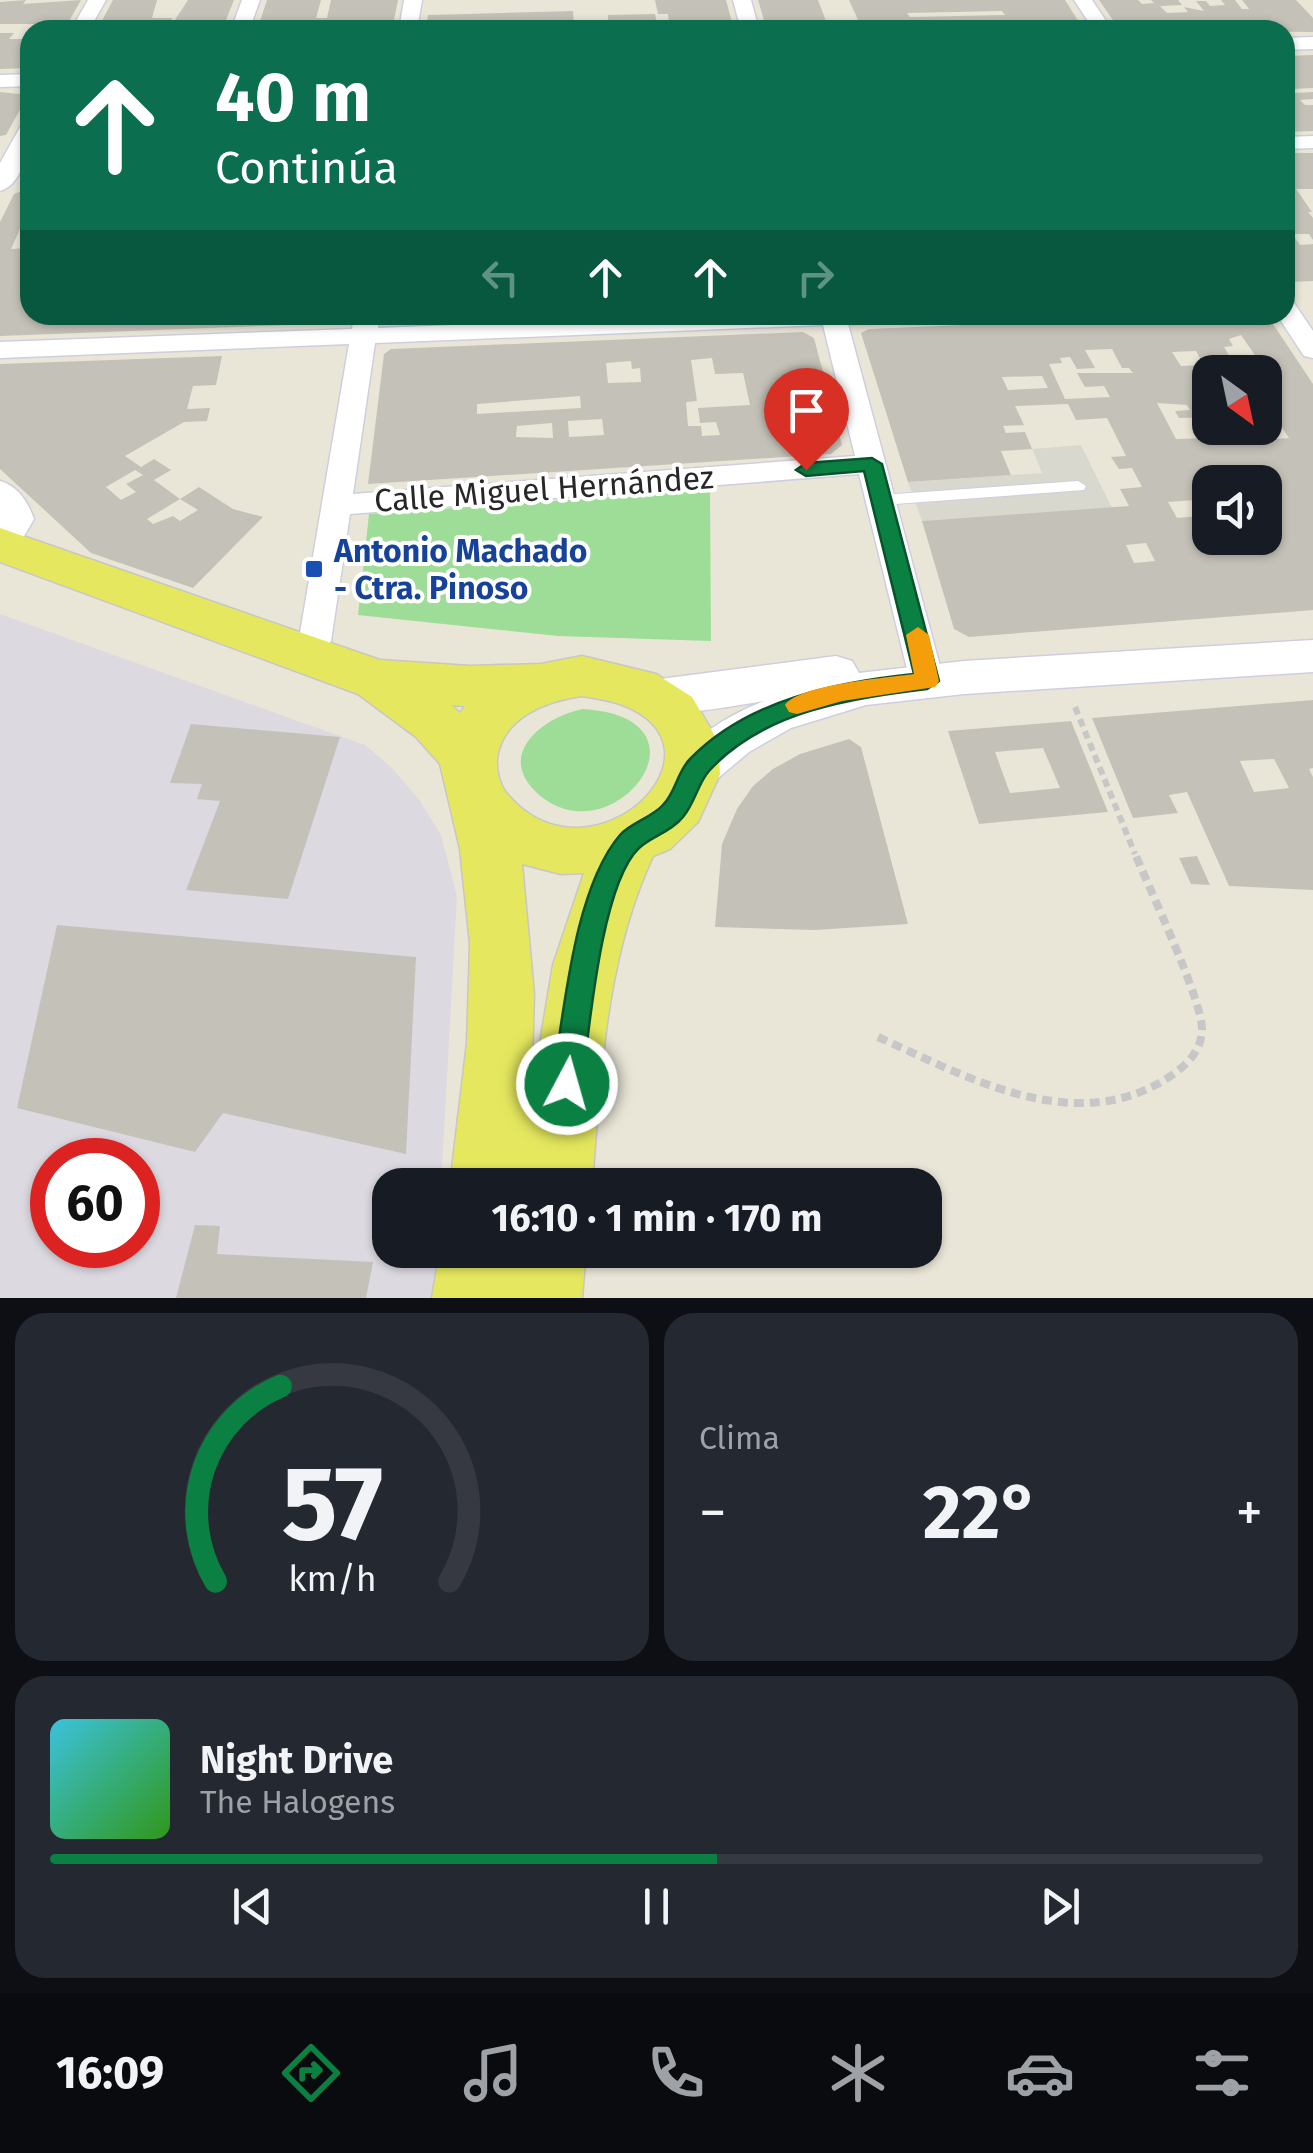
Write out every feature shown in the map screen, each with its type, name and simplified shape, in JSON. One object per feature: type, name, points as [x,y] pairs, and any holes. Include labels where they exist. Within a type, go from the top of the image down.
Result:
[{"type":"main road","points":[[1,546],[377,680],[435,722],[499,827],[527,842],[560,850],[596,850],[630,841],[654,828],[687,792],[694,771],[694,748],[686,727],[653,694]]},
{"type":"main road","points":[[694,771],[713,752],[743,732],[808,701],[873,687],[1313,656]]},
{"type":"main road","points":[[377,680],[470,686],[608,678],[653,694],[706,693],[835,674],[927,681]]},
{"type":"main road","points":[[488,1168],[500,1067],[499,964],[493,851],[474,781],[475,735],[508,699],[558,679]]},
{"type":"main road","points":[[558,1168],[582,972],[606,884],[630,841]]},
{"type":"main road","points":[[470,1298],[474,1268]]},
{"type":"main road","points":[[544,1298],[547,1268]]},
{"type":"street","points":[[1,181],[20,145]]},
{"type":"street","points":[[1295,323],[1313,350]]},
{"type":"street","points":[[0,350],[366,325],[315,641],[306,654]]},
{"type":"street","points":[[835,325],[927,681]]},
{"type":"street","name":"Calle Miguel Hernández","points":[[337,505],[872,464]]},
{"type":"street","points":[[0,490],[15,506],[19,519],[1,546]]},
{"type":"lane","points":[[880,500],[1078,486]]},
{"type":"path","points":[[878,1036],[1000,1090],[1070,1104],[1108,1102],[1165,1081],[1194,1058],[1204,1030],[1194,994],[1061,673]]},
{"type":"shaded area","points":[[1081,445],[1112,508],[922,521],[908,482],[1042,473],[1032,449]]},
{"type":"shaded area","points":[[0,614],[365,745],[392,768],[420,801],[441,835],[457,896],[442,1168],[372,1168],[372,1268],[436,1268],[433,1298],[0,1298]]},
{"type":"green space","points":[[710,490],[711,641],[558,636],[358,615],[369,514]]},
{"type":"green space","points":[[583,709],[625,718],[646,736],[649,758],[640,781],[620,800],[593,810],[564,809],[535,791],[524,777],[523,750],[530,738],[554,719]]},
{"type":"building","points":[[81,0],[70,20],[20,20],[20,24],[0,24],[0,2]]},
{"type":"building","points":[[113,0],[157,0],[152,18],[172,18],[172,20],[102,20]]},
{"type":"building","points":[[188,0],[234,0],[226,20],[175,20]]},
{"type":"building","points":[[267,0],[321,0],[316,18],[327,18],[331,0],[398,0],[394,20],[260,20]]},
{"type":"building","points":[[655,0],[726,0],[731,20],[669,20],[668,14],[658,14]]},
{"type":"building","points":[[758,0],[818,0],[826,20],[764,20]]},
{"type":"building","points":[[849,0],[1065,0],[1078,20],[858,20]],"holes":[[[1002,11],[1005,15],[910,17],[907,13]]]},
{"type":"building","points":[[1099,0],[1138,0],[1142,4],[1178,0],[1182,5],[1160,6],[1167,13],[1188,12],[1184,7],[1204,11],[1196,1],[1206,1],[1210,6],[1225,5],[1221,0],[1235,0],[1242,9],[1249,9],[1242,0],[1296,0],[1313,18],[1313,32],[1295,32],[1295,20],[1113,20]]},
{"type":"building","points":[[573,11],[574,20],[427,20],[428,15]]},
{"type":"building","points":[[655,14],[656,20],[608,20],[608,15]]},
{"type":"building","points":[[0,33],[14,33],[9,39],[20,39],[20,68],[0,69]]},
{"type":"building","points":[[1313,55],[1313,88],[1295,89],[1295,56]]},
{"type":"building","points":[[0,92],[20,94],[20,110],[6,135],[0,136]]},
{"type":"building","points":[[1313,92],[1313,99],[1300,100],[1313,105],[1313,131],[1295,132],[1295,93]]},
{"type":"building","points":[[1295,153],[1313,153],[1313,189],[1296,189],[1312,212],[1308,212],[1313,218],[1313,240],[1309,234],[1295,234]]},
{"type":"building","points":[[20,192],[20,229],[11,249],[20,249],[20,325],[287,325],[0,336],[0,222],[14,194]]},
{"type":"building","points":[[1295,238],[1300,245],[1313,244],[1313,281],[1295,282]]},
{"type":"building","points":[[964,325],[1274,325],[1313,384],[1313,610],[969,637],[954,629],[922,521],[1129,506],[1120,489],[1142,487],[1132,468],[1119,469],[1111,457],[1126,456],[1107,418],[1076,420],[1068,404],[1015,406],[1024,425],[1003,426],[1006,433],[1025,432],[1032,449],[1001,451],[1011,475],[908,482],[861,333],[869,329]],"holes":[[[1112,349],[1122,368],[1133,373],[1077,373],[1085,387],[1104,386],[1110,397],[1065,399],[1049,364],[1062,363],[1060,358],[1070,357],[1077,369],[1095,368],[1085,350]],[[1042,376],[1048,388],[1008,390],[1002,377]],[[1146,543],[1155,561],[1134,563],[1126,545]]]},
{"type":"building","points":[[803,332],[814,338],[842,445],[831,454],[368,484],[384,354],[391,349]],"holes":[[[712,358],[715,374],[743,373],[750,405],[698,408],[700,423],[716,422],[720,435],[702,436],[701,426],[688,426],[686,402],[697,401],[691,360]],[[631,361],[632,369],[640,368],[641,382],[608,383],[606,363]],[[580,396],[581,408],[477,414],[477,404]],[[602,419],[604,435],[569,437],[568,421]],[[552,423],[553,438],[516,437],[517,426]]]},
{"type":"building","points":[[222,356],[216,385],[193,386],[187,409],[210,408],[207,421],[184,422],[125,456],[141,467],[154,459],[171,470],[154,480],[180,499],[199,487],[233,509],[263,517],[193,588],[91,553],[0,469],[0,364]],"holes":[[[135,470],[143,475],[126,484],[136,492],[121,500],[106,487]],[[180,499],[198,510],[180,521],[173,516],[153,524],[147,519]]]},
{"type":"building","points":[[1313,700],[1313,768],[1309,769],[1313,777],[1313,890],[1229,886],[1187,792],[1169,795],[1178,813],[1133,818],[1092,718]],"holes":[[[1274,759],[1289,788],[1254,792],[1240,761]]]},
{"type":"building","points":[[1071,721],[1108,812],[979,824],[948,731]],"holes":[[[1043,748],[1060,788],[1010,793],[995,752]]]},
{"type":"building","points":[[191,724],[340,737],[288,899],[186,890],[220,801],[197,799],[202,784],[170,783]]},
{"type":"building","points":[[849,739],[861,747],[908,924],[815,930],[715,927],[722,844],[737,809],[753,786],[800,754]]},
{"type":"building","points":[[1197,856],[1210,885],[1191,884],[1179,858]]},
{"type":"building","points":[[57,925],[416,957],[406,1154],[223,1113],[195,1152],[160,1143],[160,1138],[138,1138],[17,1108]]},
{"type":"building","points":[[195,1225],[220,1226],[217,1254],[372,1262],[366,1298],[176,1298]]},
{"type":"slow traffic","points":[[797,705],[842,692],[927,681],[918,635]]},
{"type":"place","name":"Antonio Machado - Ctra. Pinoso","points":[[314,569]]},
{"type":"route","points":[[567,1084],[574,1018],[588,947],[606,884],[630,841],[654,828],[673,811],[687,792],[694,771],[713,752],[776,714],[842,692],[927,681],[872,464],[806,470]]}]
